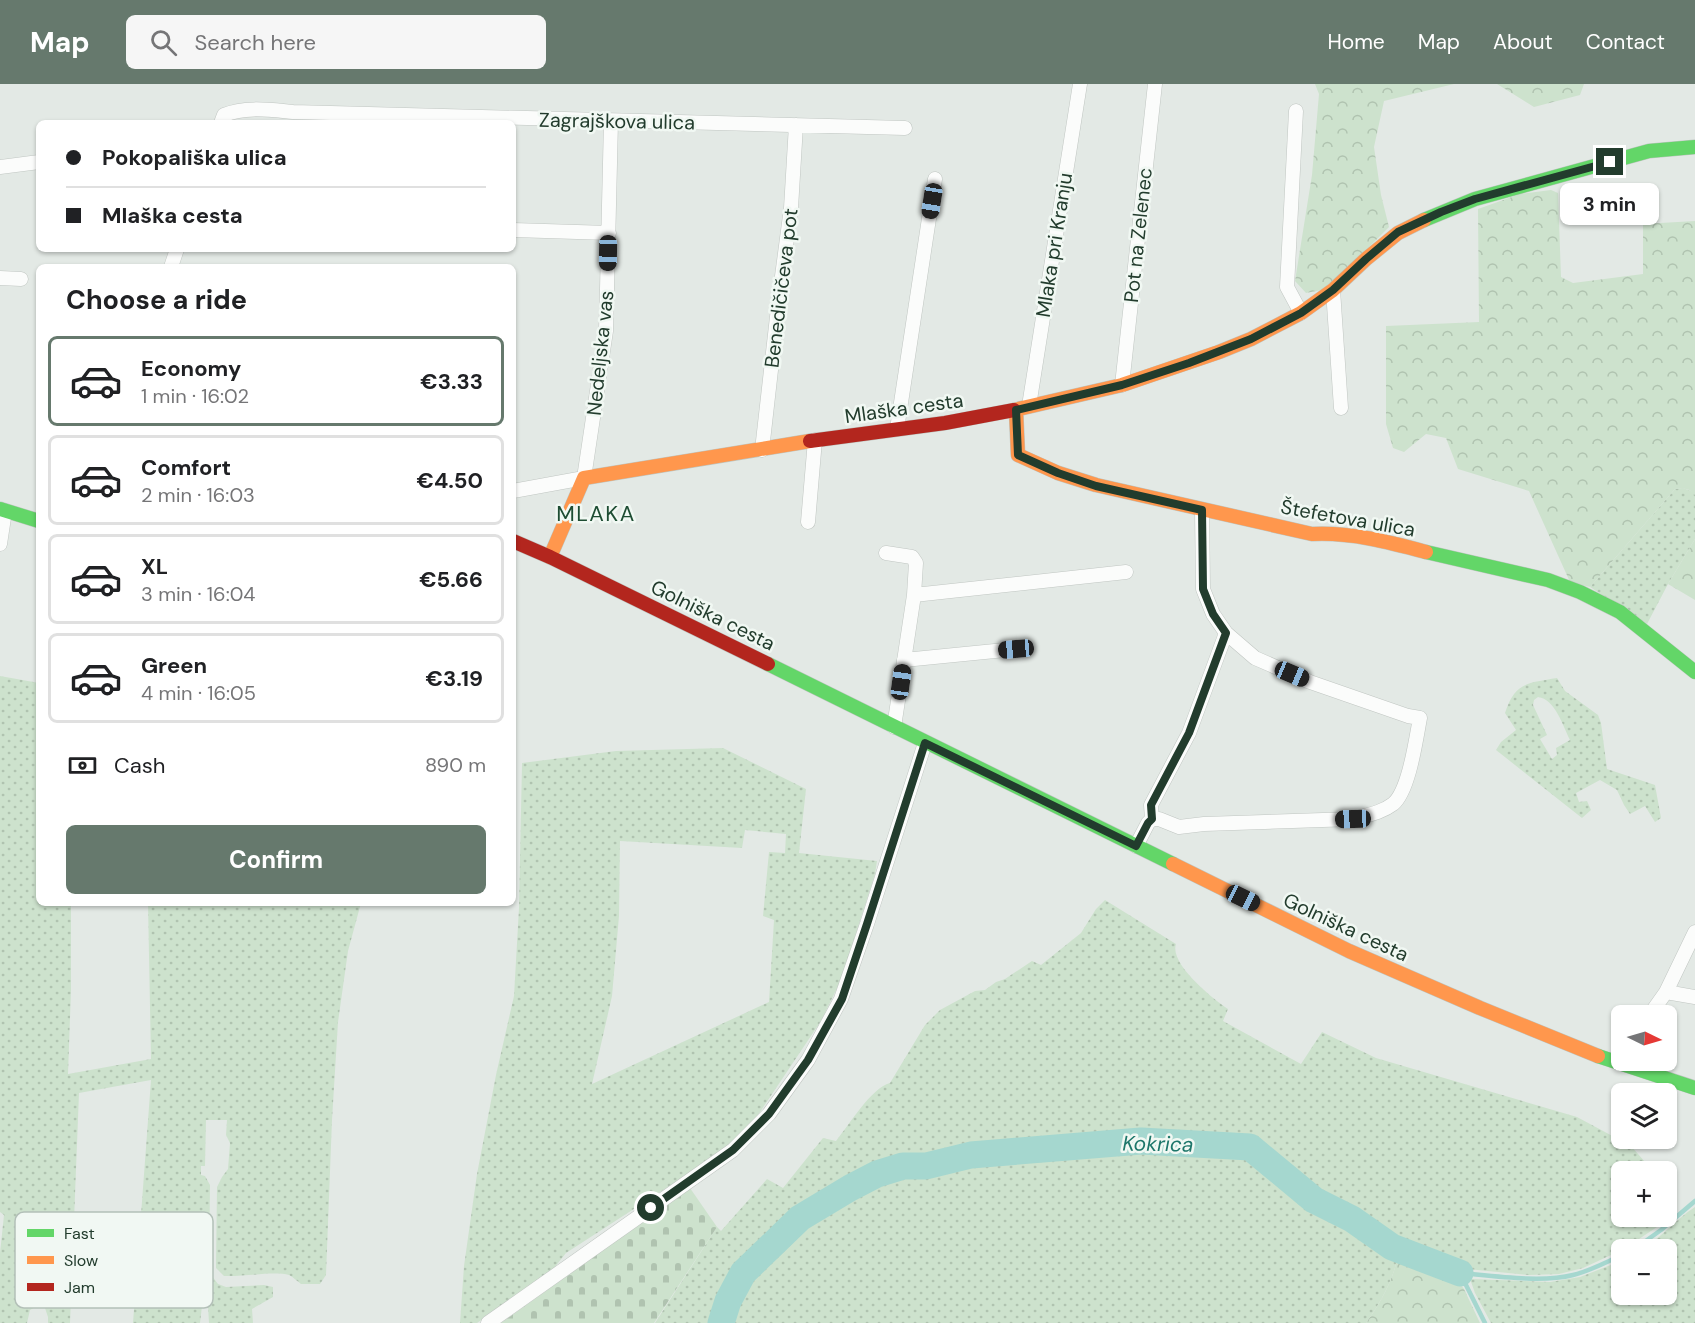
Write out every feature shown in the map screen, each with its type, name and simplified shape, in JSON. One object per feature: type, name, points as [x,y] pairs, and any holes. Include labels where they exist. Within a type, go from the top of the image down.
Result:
[{"type":"street","name":"Mlaka pri Kranju","points":[[1022,408],[1080,84]]},
{"type":"street","name":"Pot na Zelenec","points":[[1122,385],[1155,84]]},
{"type":"street","name":"Zagrajškova ulica","points":[[223,119],[235,110],[273,110],[290,117],[905,128]]},
{"type":"street","points":[[1296,111],[1287,287],[1301,313]]},
{"type":"street","name":"Nedeljska vas","points":[[584,478],[606,331],[611,121]]},
{"type":"street","name":"Benedičičeva pot","points":[[762,450],[792,208],[796,125]]},
{"type":"street","name":"Mlaška cesta","points":[[584,478],[945,423],[1122,385],[1219,352],[1251,339],[1301,313],[1333,290],[1398,232],[1458,206],[1475,199],[1649,152],[1695,147]]},
{"type":"street","points":[[0,167],[36,162]]},
{"type":"street","points":[[897,429],[935,178]]},
{"type":"street","points":[[516,230],[609,233]]},
{"type":"street","points":[[0,278],[21,279]]},
{"type":"street","points":[[1333,290],[1341,408]]},
{"type":"street","name":"Štefetova ulica","points":[[1022,408],[1018,455],[1058,473],[1096,486],[1202,510],[1312,534],[1332,533],[1385,541],[1444,557],[1548,580],[1580,592],[1620,612],[1695,672]]},
{"type":"street","points":[[808,522],[815,441]]},
{"type":"street","points":[[516,490],[584,478]]},
{"type":"street","points":[[550,557],[584,478]]},
{"type":"street","points":[[0,544],[2,510],[36,520]]},
{"type":"street","points":[[1136,846],[1152,819],[1166,821],[1179,827],[1204,824],[1353,819],[1377,813],[1395,802],[1408,777],[1420,718],[1408,716],[1310,682],[1255,658],[1226,633],[1213,614],[1203,589],[1202,510]]},
{"type":"street","name":"Golniška cesta","points":[[516,542],[1371,961],[1446,995],[1611,1055]]},
{"type":"street","points":[[886,553],[912,557],[916,563],[914,595],[894,727]]},
{"type":"street","points":[[914,595],[1126,572]]},
{"type":"street","points":[[1152,819],[1151,805],[1189,733],[1226,633]]},
{"type":"street","points":[[904,660],[1016,649]]},
{"type":"street","points":[[488,1323],[733,1150],[769,1114],[808,1060],[842,999],[925,743]]},
{"type":"street","points":[[1657,1005],[1666,992],[1695,932]]},
{"type":"street","points":[[1666,992],[1695,997]]},
{"type":"street","name":"Golniška cesta","points":[[1651,1071],[1695,1088]]},
{"type":"green space","points":[[1315,84],[1454,84],[1384,101],[1374,147],[1381,195],[1389,227],[1327,289],[1306,293],[1295,281],[1312,175],[1319,94]]},
{"type":"green space","points":[[1497,84],[1584,84],[1580,95],[1534,107]]},
{"type":"green space","points":[[1551,190],[1558,193],[1561,277],[1573,283],[1643,274],[1643,224],[1695,221],[1695,495],[1688,490],[1675,489],[1590,587],[1570,582],[1529,491],[1458,469],[1446,438],[1426,434],[1404,452],[1393,448],[1386,424],[1386,326],[1479,322],[1478,209],[1520,194]]},
{"type":"green space","points":[[1683,488],[1694,492],[1695,495],[1695,539],[1647,624],[1590,587],[1675,489]]},
{"type":"green space","points":[[1695,539],[1695,600],[1668,584]]},
{"type":"green space","points":[[0,676],[36,682],[36,906],[71,906],[68,1074],[151,1059],[148,906],[360,906],[348,951],[338,1022],[326,1275],[320,1284],[301,1284],[289,1275],[283,1274],[224,1276],[216,1268],[217,1187],[228,1169],[230,1143],[226,1135],[227,1120],[206,1120],[205,1166],[201,1166],[201,1175],[205,1176],[210,1185],[210,1212],[141,1212],[151,1080],[79,1093],[74,1212],[15,1212],[15,1308],[34,1308],[30,1310],[27,1323],[0,1323],[0,1253],[4,1215],[0,1212]]},
{"type":"green space","points":[[1557,678],[1565,691],[1598,715],[1607,769],[1655,785],[1661,818],[1655,822],[1645,806],[1630,814],[1617,790],[1600,780],[1576,793],[1579,802],[1587,801],[1591,810],[1582,818],[1496,750],[1501,742],[1516,730],[1505,713],[1513,695],[1530,683]],"holes":[[[1538,697],[1544,699],[1558,714],[1570,740],[1556,748],[1557,755],[1552,759],[1540,739],[1547,735],[1533,705],[1534,700]]]},
{"type":"green space","points":[[723,748],[806,789],[799,853],[877,861],[875,874],[841,980],[821,1021],[758,1115],[717,1155],[566,1253],[554,1268],[477,1323],[460,1323],[464,1266],[477,1174],[514,996],[519,908],[522,763],[616,751]],"holes":[[[745,830],[786,834],[785,853],[769,852],[763,916],[774,920],[769,1002],[592,1084],[612,996],[619,916],[620,841],[742,848]]]},
{"type":"green space","points":[[1105,900],[1176,944],[1179,961],[1185,971],[1228,1009],[1223,1021],[1301,1064],[1322,1032],[1376,1058],[1577,1117],[1611,1135],[1611,1149],[1634,1149],[1644,1161],[1611,1161],[1611,1227],[1657,1227],[1639,1239],[1611,1239],[1611,1255],[1583,1268],[1559,1274],[1529,1275],[1467,1269],[1436,1262],[1392,1243],[1361,1222],[1355,1222],[1362,1230],[1397,1256],[1390,1282],[1366,1323],[725,1323],[732,1302],[746,1283],[775,1258],[778,1251],[795,1232],[816,1213],[882,1176],[973,1159],[993,1159],[998,1155],[993,1151],[968,1149],[920,1163],[886,1166],[855,1179],[790,1214],[767,1234],[742,1264],[725,1293],[717,1323],[655,1323],[717,1227],[721,1231],[767,1179],[783,1188],[823,1138],[836,1141],[868,1099],[890,1083],[925,1025],[940,1010],[975,991],[985,990],[1032,961],[1041,965],[1081,933],[1096,909]]},
{"type":"green space","points":[[690,1188],[717,1227],[654,1323],[501,1323]]},
{"type":"green space","points":[[1695,1207],[1695,1323],[1491,1323],[1470,1279],[1550,1282],[1580,1277],[1611,1265],[1611,1305],[1677,1305],[1677,1239],[1656,1239],[1670,1227],[1677,1227],[1677,1221]]},
{"type":"green space","points":[[1397,1256],[1455,1278],[1464,1289],[1480,1323],[1366,1323],[1390,1282]]},
{"type":"green space","points":[[213,1277],[218,1284],[226,1287],[264,1285],[273,1287],[273,1297],[252,1309],[253,1323],[209,1323],[208,1308],[213,1308]]},
{"type":"green space","points":[[45,1308],[71,1308],[70,1323],[48,1323]]},
{"type":"green space","points":[[134,1308],[202,1308],[200,1323],[133,1323]]},
{"type":"waterway","name":"Kokrica","points":[[721,1323],[728,1301],[743,1273],[800,1218],[877,1174],[903,1166],[926,1166],[971,1155],[1141,1141],[1250,1147],[1314,1200],[1352,1219],[1392,1247],[1460,1273]]},
{"type":"waterway","name":"Kokrica","points":[[1648,1239],[1695,1201]]},
{"type":"waterway","name":"Kokrica","points":[[1485,1323],[1460,1273],[1517,1278],[1561,1277],[1586,1271],[1611,1260]]},
{"type":"traffic: fast","points":[[1424,220],[1475,199],[1649,151],[1695,147]]},
{"type":"traffic: fast","points":[[0,509],[36,520]]},
{"type":"traffic: fast","points":[[1426,552],[1548,580],[1580,592],[1620,612],[1695,672]]},
{"type":"traffic: fast","points":[[768,664],[1173,864]]},
{"type":"traffic: fast","points":[[1598,1056],[1695,1088]]},
{"type":"traffic: slow","points":[[1014,410],[1122,385],[1251,339],[1301,313],[1333,290],[1398,233],[1424,220]]},
{"type":"traffic: slow","points":[[1016,410],[1018,455],[1058,473],[1096,485],[1312,534],[1355,536],[1426,552]]},
{"type":"traffic: slow","points":[[550,557],[584,478],[810,441]]},
{"type":"traffic: slow","points":[[1173,864],[1349,951],[1598,1056]]},
{"type":"traffic: jam","points":[[810,441],[945,423],[1014,410]]},
{"type":"traffic: jam","points":[[516,542],[768,664]]},
{"type":"district","name":"MLAKA","points":[[596,513]]},
{"type":"route","points":[[651,1208],[733,1150],[769,1114],[808,1060],[842,999],[925,743],[1136,846],[1152,819],[1151,805],[1189,733],[1226,633],[1213,614],[1203,589],[1202,510],[1096,486],[1058,473],[1018,455],[1016,410],[1122,385],[1251,339],[1301,313],[1333,290],[1398,232],[1475,199],[1610,162]]}]
